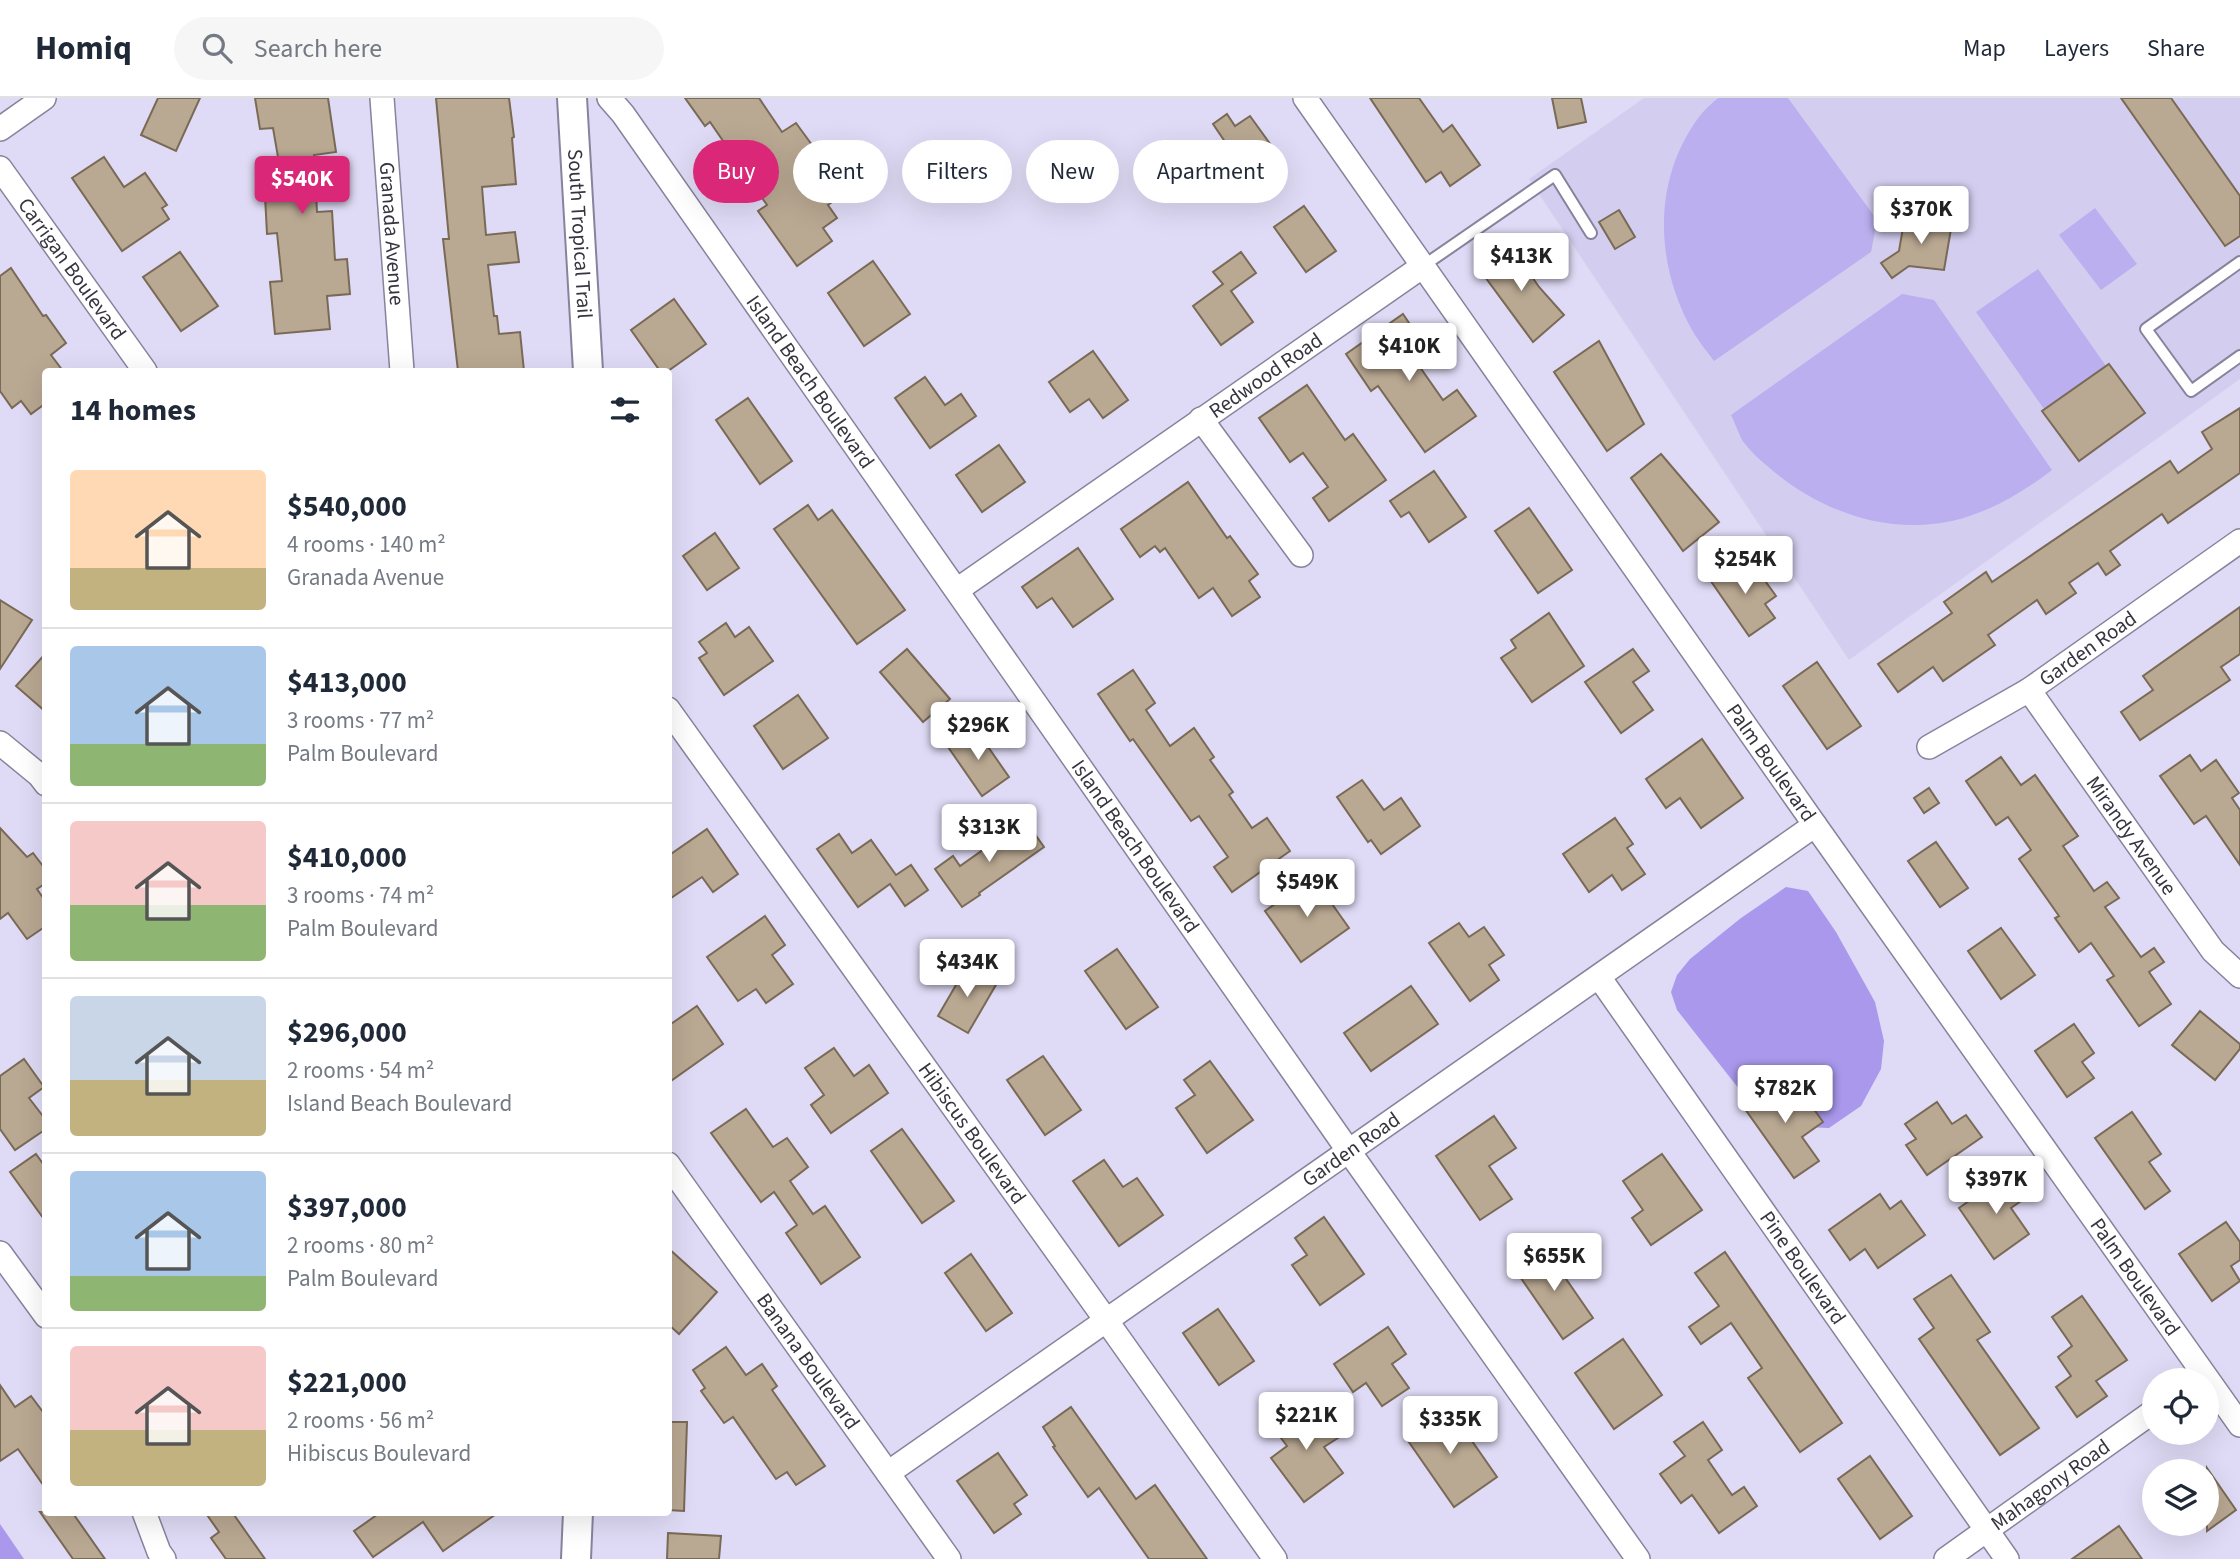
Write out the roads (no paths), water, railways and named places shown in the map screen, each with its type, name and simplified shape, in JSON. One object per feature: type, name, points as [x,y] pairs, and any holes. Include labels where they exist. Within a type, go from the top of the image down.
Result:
[{"type":"street","points":[[0,130],[44,98]]},
{"type":"street","name":"Granada Avenue","points":[[382,98],[402,368]]},
{"type":"street","name":"South Tropical Trail","points":[[572,98],[588,368]]},
{"type":"street","name":"Island Beach Boulevard","points":[[609,98],[631,125],[1348,1150],[1638,1559]]},
{"type":"street","name":"Palm Boulevard","points":[[1305,98],[2194,1368]]},
{"type":"street","name":"Carrigan Boulevard","points":[[0,168],[143,368]]},
{"type":"street","name":"Redwood Road","points":[[957,590],[1423,266]]},
{"type":"street","points":[[1201,419],[1301,555]]},
{"type":"street","name":"Garden Road","points":[[1929,747],[2029,690],[2240,541]]},
{"type":"street","name":"Mirandy Avenue","points":[[2029,690],[2213,951],[2240,976]]},
{"type":"street","name":"Hibiscus Boulevard","points":[[672,715],[1107,1320],[1275,1559]]},
{"type":"street","points":[[0,743],[42,779]]},
{"type":"street","name":"Garden Road","points":[[888,1473],[1815,825]]},
{"type":"street","name":"Pine Boulevard","points":[[1599,977],[2007,1559]]},
{"type":"street","name":"Banana Boulevard","points":[[672,1170],[949,1559]]},
{"type":"street","points":[[0,1253],[42,1311]]},
{"type":"street","name":"Palm Boulevard","points":[[2219,1400],[2240,1425]]},
{"type":"street","name":"Mahagony Road","points":[[1946,1559],[2142,1420]]},
{"type":"street","points":[[146,1516],[164,1559]]},
{"type":"street","points":[[576,1559],[578,1516]]},
{"type":"lane","name":"Redwood Road","points":[[1423,266],[1555,176],[1591,233]]},
{"type":"lane","points":[[2240,261],[2146,329],[2191,391],[2240,356]]}]
